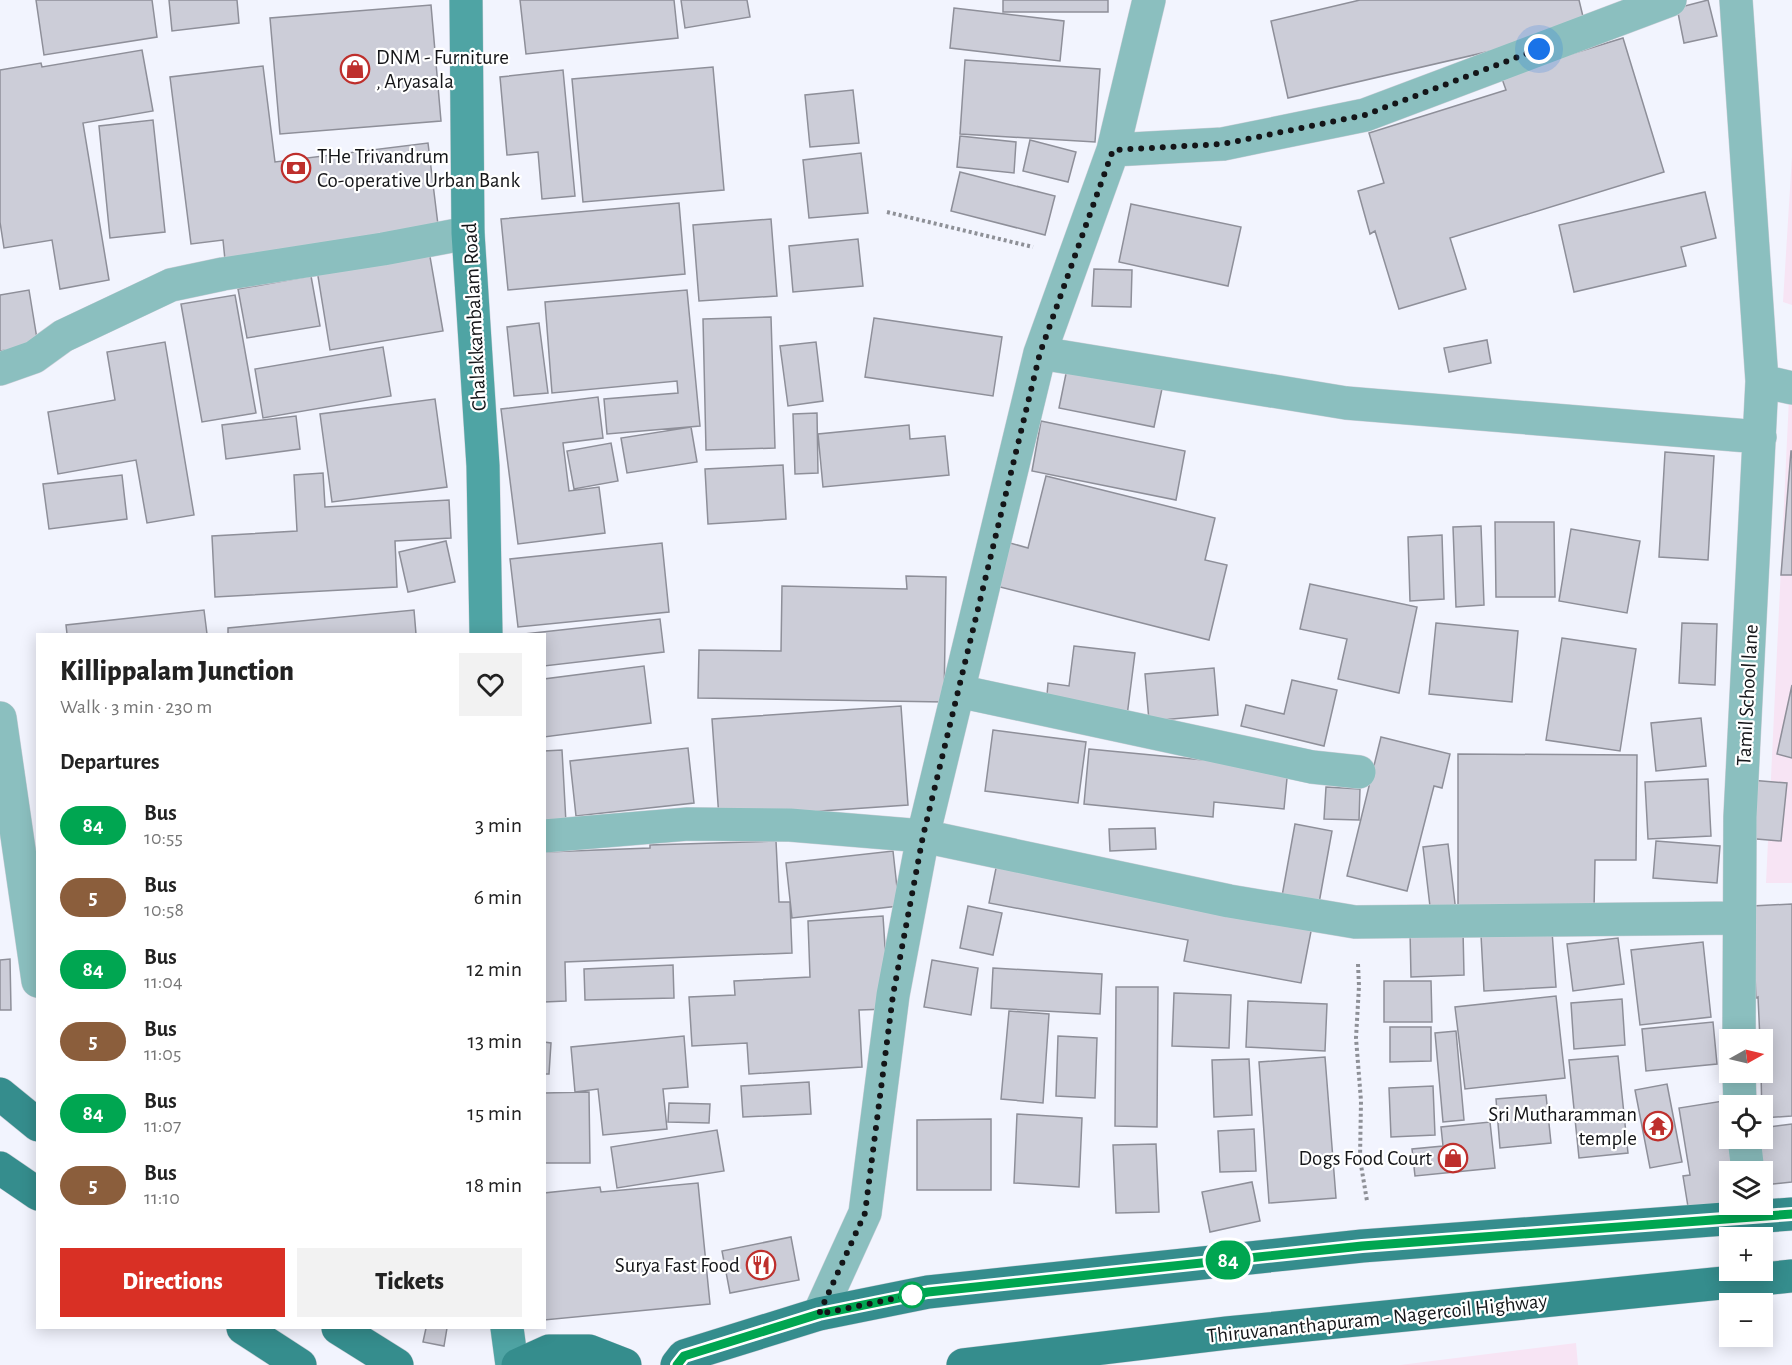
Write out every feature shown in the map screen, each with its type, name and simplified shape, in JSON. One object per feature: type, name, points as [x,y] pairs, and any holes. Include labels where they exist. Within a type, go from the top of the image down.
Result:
[{"type":"main road","points":[[0,1094],[36,1123]]},
{"type":"main road","points":[[0,1168],[36,1193]]},
{"type":"main road","points":[[1773,1213],[1792,1214]]},
{"type":"main road","points":[[677,1365],[684,1356],[819,1314],[928,1292],[1362,1246],[1719,1214]]},
{"type":"main road","name":"Thiruvananthapuram - Nagercoil Highway","points":[[963,1365],[1227,1333],[1792,1276]]},
{"type":"main road","points":[[245,1329],[300,1365]]},
{"type":"main road","points":[[340,1329],[397,1365]]},
{"type":"main road","points":[[518,1365],[549,1352],[589,1351],[625,1365]]},
{"type":"street","name":"Chalakkambalam Road","points":[[466,0],[468,233],[483,466],[486,633]]},
{"type":"street","points":[[819,1314],[865,1213],[893,995],[923,836],[1040,353],[1113,150],[1149,0]]},
{"type":"street","points":[[1113,150],[1223,144],[1365,115],[1670,0]]},
{"type":"street","name":"Tamil School lane","points":[[1736,0],[1777,385],[1760,437],[1740,817],[1739,1029]]},
{"type":"street","points":[[0,369],[34,357],[63,336],[171,285],[223,274],[468,233]]},
{"type":"street","points":[[1040,353],[1346,403],[1760,437]]},
{"type":"street","points":[[958,691],[1312,767],[1359,771]]},
{"type":"street","points":[[0,718],[36,967]]},
{"type":"street","points":[[546,836],[688,824],[790,825],[923,836],[1229,901],[1355,922],[1740,918]]},
{"type":"street","points":[[507,1329],[512,1365]]},
{"type":"path","points":[[887,212],[1074,257]]},
{"type":"path","points":[[1355,922],[1359,986],[1356,1038],[1361,1101],[1360,1159],[1369,1211],[1362,1246]]},
{"type":"shaded area","points":[[1792,156],[1792,305],[1783,302]]},
{"type":"shaded area","points":[[1789,398],[1792,398],[1792,883],[1766,883]]},
{"type":"shaded area","points":[[1576,1343],[1578,1365],[1400,1365]]},
{"type":"building","points":[[36,0],[152,0],[157,37],[44,55]]},
{"type":"building","points":[[169,0],[237,0],[239,23],[172,31]]},
{"type":"building","points":[[520,0],[674,0],[678,38],[526,54]]},
{"type":"building","points":[[681,0],[747,0],[750,17],[685,28]]},
{"type":"building","points":[[1003,0],[1108,0],[1108,12],[1003,12]]},
{"type":"building","points":[[1360,0],[1579,0],[1586,29],[1288,98],[1271,21]]},
{"type":"building","points":[[1708,0],[1717,36],[1684,43],[1677,8]]},
{"type":"building","name":"DNM - Furniture , Aryasala","points":[[431,5],[441,121],[280,134],[270,18]]},
{"type":"building","points":[[954,8],[1064,21],[1060,61],[950,48]]},
{"type":"building","points":[[1623,38],[1664,172],[1450,238],[1466,289],[1399,309],[1375,231],[1370,234],[1358,191],[1384,183],[1369,133],[1506,90],[1501,76]]},
{"type":"building","points":[[142,50],[153,111],[83,123],[109,280],[60,289],[52,240],[4,248],[0,222],[0,70],[41,63],[42,67]]},
{"type":"building","points":[[965,60],[1100,69],[1095,142],[960,134]]},
{"type":"building","points":[[263,66],[275,162],[428,143],[439,233],[225,260],[223,240],[191,244],[170,77]]},
{"type":"building","points":[[713,67],[724,190],[583,202],[572,79]]},
{"type":"building","points":[[563,70],[575,196],[542,199],[538,152],[507,155],[500,77]]},
{"type":"building","points":[[853,90],[859,143],[810,147],[805,95]]},
{"type":"building","points":[[153,120],[165,232],[110,238],[99,126]]},
{"type":"building","points":[[960,136],[1016,142],[1014,173],[957,167]]},
{"type":"building","points":[[1030,140],[1076,152],[1068,182],[1023,171]]},
{"type":"building","points":[[861,153],[868,213],[809,218],[803,160]]},
{"type":"building","points":[[960,172],[1055,196],[1045,235],[951,211]]},
{"type":"building","points":[[1705,192],[1716,238],[1681,247],[1686,266],[1574,292],[1559,225]]},
{"type":"building","points":[[679,203],[685,274],[508,290],[501,219]]},
{"type":"building","points":[[1131,204],[1241,227],[1228,286],[1119,262]]},
{"type":"building","points":[[771,219],[777,296],[699,301],[693,225]]},
{"type":"building","points":[[858,239],[863,286],[793,292],[789,246]]},
{"type":"building","points":[[429,251],[443,331],[330,350],[317,270]]},
{"type":"building","points":[[1094,269],[1132,270],[1131,307],[1092,306]]},
{"type":"building","points":[[311,276],[320,326],[247,338],[238,289]]},
{"type":"building","points":[[29,290],[38,345],[0,351],[0,295]]},
{"type":"building","points":[[687,290],[700,426],[607,434],[604,399],[678,393],[677,381],[552,393],[545,302]]},
{"type":"building","points":[[235,295],[256,413],[202,422],[181,304]]},
{"type":"building","points":[[771,317],[775,448],[706,450],[703,319]]},
{"type":"building","points":[[874,318],[1002,337],[993,396],[865,377]]},
{"type":"building","points":[[539,323],[548,393],[514,396],[507,327]]},
{"type":"building","points":[[1487,340],[1491,363],[1449,372],[1444,348]]},
{"type":"building","points":[[165,342],[194,515],[147,523],[136,460],[58,474],[48,412],[115,400],[107,352]]},
{"type":"building","points":[[816,342],[823,401],[788,406],[780,346]]},
{"type":"building","points":[[383,347],[391,396],[263,418],[255,369]]},
{"type":"building","points":[[1069,359],[1164,379],[1154,427],[1059,408]]},
{"type":"building","points":[[598,397],[603,438],[563,443],[569,491],[599,487],[605,533],[518,544],[501,409]]},
{"type":"building","points":[[435,399],[447,487],[332,502],[320,414]]},
{"type":"building","points":[[817,413],[818,473],[795,474],[793,414]]},
{"type":"building","points":[[296,416],[300,449],[226,459],[222,425]]},
{"type":"building","points":[[1041,421],[1185,451],[1176,500],[1032,471]]},
{"type":"building","points":[[909,425],[910,439],[945,436],[949,475],[823,487],[818,434]]},
{"type":"building","points":[[691,427],[697,462],[627,473],[621,438]]},
{"type":"building","points":[[611,443],[618,481],[574,489],[567,451]]},
{"type":"building","points":[[1791,451],[1792,575],[1781,575]]},
{"type":"building","points":[[1665,452],[1714,456],[1708,560],[1659,557]]},
{"type":"building","points":[[783,465],[786,519],[708,524],[705,469]]},
{"type":"building","points":[[323,473],[325,507],[449,500],[451,538],[395,541],[397,587],[215,597],[212,536],[297,531],[294,475]]},
{"type":"building","points":[[122,475],[127,519],[49,529],[43,484]]},
{"type":"building","points":[[1046,476],[1215,518],[1205,560],[1227,565],[1209,640],[992,585],[1003,541],[1028,548]]},
{"type":"building","points":[[1495,522],[1554,522],[1555,597],[1496,597]]},
{"type":"building","points":[[1481,526],[1484,605],[1456,607],[1453,527]]},
{"type":"building","points":[[1571,529],[1640,541],[1627,613],[1559,601]]},
{"type":"building","points":[[1442,535],[1444,599],[1410,601],[1408,537]]},
{"type":"building","points":[[446,541],[455,582],[408,592],[399,552]]},
{"type":"building","points":[[662,543],[669,612],[518,627],[510,559]]},
{"type":"building","points":[[906,576],[946,577],[944,702],[698,698],[699,650],[781,651],[782,586],[907,589]]},
{"type":"building","points":[[1310,584],[1417,607],[1399,693],[1338,679],[1347,639],[1300,629]]},
{"type":"building","points":[[204,610],[207,633],[67,633],[66,625]]},
{"type":"building","points":[[414,610],[416,633],[228,633],[228,628]]},
{"type":"building","points":[[660,619],[664,652],[546,666],[546,633],[533,633]]},
{"type":"building","points":[[1436,623],[1518,631],[1512,702],[1429,694]]},
{"type":"building","points":[[1682,623],[1717,624],[1715,685],[1679,683]]},
{"type":"building","points":[[1562,638],[1636,649],[1620,751],[1546,740]]},
{"type":"building","points":[[1074,646],[1135,653],[1127,716],[1046,707],[1048,683],[1069,686]]},
{"type":"building","points":[[644,666],[651,723],[546,737],[546,679]]},
{"type":"building","points":[[1214,668],[1218,715],[1149,721],[1145,674]]},
{"type":"building","points":[[1292,680],[1337,690],[1324,746],[1241,726],[1246,705],[1284,714]]},
{"type":"building","points":[[1792,685],[1792,758],[1777,754]]},
{"type":"building","points":[[901,706],[908,805],[719,818],[712,719]]},
{"type":"building","points":[[1701,718],[1706,766],[1656,771],[1651,723]]},
{"type":"building","points":[[993,730],[1086,742],[1078,803],[985,791]]},
{"type":"building","points":[[1381,737],[1450,754],[1442,788],[1434,786],[1407,891],[1347,876]]},
{"type":"building","points":[[688,748],[694,803],[576,816],[570,761]]},
{"type":"building","points":[[1089,749],[1288,768],[1284,809],[1214,802],[1213,817],[1084,804]]},
{"type":"building","points":[[562,750],[566,823],[546,825],[546,751]]},
{"type":"building","points":[[1458,754],[1637,755],[1636,860],[1595,860],[1594,910],[1458,909]]},
{"type":"building","points":[[1708,779],[1711,836],[1648,839],[1645,782]]},
{"type":"building","points":[[1750,780],[1787,783],[1781,841],[1745,838]]},
{"type":"building","points":[[1326,787],[1360,789],[1359,820],[1324,819]]},
{"type":"building","points":[[1295,824],[1332,831],[1319,903],[1282,896]]},
{"type":"building","points":[[1155,828],[1156,849],[1110,851],[1109,829]]},
{"type":"building","points":[[776,841],[779,902],[790,902],[792,953],[565,962],[566,1001],[546,1002],[546,852],[650,848],[650,845]]},
{"type":"building","points":[[1656,841],[1720,846],[1717,883],[1653,878]]},
{"type":"building","points":[[1448,844],[1456,912],[1431,915],[1423,847]]},
{"type":"building","points":[[893,851],[899,906],[792,918],[786,863]]},
{"type":"building","points":[[997,863],[1313,921],[1301,983],[1184,961],[1188,940],[989,903]]},
{"type":"building","points":[[1792,904],[1792,1116],[1773,1117],[1773,1095],[1762,1095],[1761,1083],[1773,1083],[1773,1029],[1759,1029],[1752,906]]},
{"type":"building","points":[[968,906],[1002,913],[993,955],[960,948]]},
{"type":"building","points":[[883,916],[889,1009],[859,1010],[862,1067],[749,1074],[747,1043],[692,1046],[689,997],[735,995],[734,981],[810,977],[808,921]]},
{"type":"building","points":[[1463,930],[1464,975],[1411,977],[1410,931]]},
{"type":"building","points":[[1552,931],[1556,987],[1484,991],[1481,935]]},
{"type":"building","points":[[1618,938],[1624,984],[1573,991],[1567,944]]},
{"type":"building","points":[[1703,942],[1711,1017],[1640,1025],[1631,950]]},
{"type":"building","points":[[10,959],[11,1010],[0,1010],[0,960]]},
{"type":"building","points":[[932,960],[978,968],[971,1015],[924,1007]]},
{"type":"building","points":[[673,965],[674,998],[585,1000],[584,969]]},
{"type":"building","points":[[993,968],[1102,974],[1100,1014],[991,1008]]},
{"type":"building","points":[[1384,981],[1431,981],[1432,1022],[1384,1022]]},
{"type":"building","points":[[1116,987],[1158,987],[1157,1127],[1115,1126]]},
{"type":"building","points":[[1174,993],[1231,995],[1229,1048],[1172,1046]]},
{"type":"building","points":[[1556,996],[1565,1078],[1465,1089],[1455,1007]]},
{"type":"building","points":[[1622,999],[1625,1045],[1574,1049],[1571,1003]]},
{"type":"building","points":[[1248,1001],[1327,1004],[1325,1051],[1246,1047]]},
{"type":"building","points":[[1009,1011],[1049,1014],[1043,1103],[1001,1099]]},
{"type":"building","points":[[1713,1022],[1717,1064],[1646,1071],[1642,1029]]},
{"type":"building","points":[[1390,1027],[1431,1027],[1431,1061],[1390,1062]]},
{"type":"building","points":[[1456,1031],[1464,1120],[1443,1122],[1435,1033]]},
{"type":"building","points":[[684,1036],[688,1087],[663,1089],[667,1129],[603,1135],[598,1089],[575,1092],[571,1047]]},
{"type":"building","points":[[1058,1036],[1097,1038],[1095,1098],[1056,1096]]},
{"type":"building","points":[[546,1042],[551,1043],[549,1074],[546,1074]]},
{"type":"building","points":[[1618,1056],[1628,1153],[1579,1158],[1569,1060]]},
{"type":"building","points":[[1325,1057],[1336,1198],[1269,1203],[1259,1062]]},
{"type":"building","points":[[1249,1059],[1252,1115],[1214,1117],[1212,1060]]},
{"type":"building","points":[[809,1082],[811,1114],[743,1117],[741,1086]]},
{"type":"building","name":"Sri Mutharamman temple","points":[[1667,1084],[1682,1162],[1650,1168],[1635,1090]]},
{"type":"building","points":[[1433,1086],[1435,1135],[1391,1137],[1389,1088]]},
{"type":"building","points":[[589,1092],[590,1163],[546,1163],[546,1093]]},
{"type":"building","points":[[1546,1095],[1551,1143],[1500,1148],[1496,1099]]},
{"type":"building","points":[[1719,1102],[1719,1149],[1731,1149],[1733,1161],[1719,1161],[1719,1208],[1690,1219],[1683,1176],[1690,1175],[1679,1108]]},
{"type":"building","points":[[669,1103],[710,1104],[709,1123],[668,1122]]},
{"type":"building","points":[[1017,1114],[1082,1118],[1079,1187],[1014,1183]]},
{"type":"building","points":[[991,1119],[991,1190],[917,1190],[917,1120]]},
{"type":"building","name":"Dogs Food Court","points":[[1490,1122],[1495,1168],[1415,1176],[1412,1149],[1443,1146],[1441,1127]]},
{"type":"building","points":[[1792,1124],[1792,1182],[1773,1184],[1773,1161],[1761,1161],[1759,1149],[1773,1149],[1773,1127]]},
{"type":"building","points":[[1254,1129],[1256,1171],[1220,1172],[1218,1131]]},
{"type":"building","points":[[717,1130],[724,1171],[617,1188],[611,1147]]},
{"type":"building","points":[[1156,1144],[1159,1212],[1116,1213],[1113,1145]]},
{"type":"building","points":[[1252,1182],[1260,1221],[1210,1232],[1202,1192]]},
{"type":"building","points":[[698,1183],[710,1304],[546,1320],[546,1193],[600,1187],[601,1192]]},
{"type":"building","name":"Surya Fast Food","points":[[791,1237],[799,1280],[730,1293],[722,1251]]},
{"type":"building","points":[[426,1329],[447,1329],[444,1346],[423,1342]]},
{"type":"bus line","name":"84","points":[[677,1365],[684,1356],[819,1314],[928,1292],[1362,1246],[1792,1214]]},
{"type":"place","name":"DNM - Furniture , Aryasala","points":[[355,69]]},
{"type":"place","name":"THe Trivandrum Co-operative Urban Bank","points":[[296,168]]},
{"type":"place","name":"Sri Mutharamman temple","points":[[1658,1126]]},
{"type":"place","name":"Dogs Food Court","points":[[1453,1158]]},
{"type":"place","name":"Surya Fast Food","points":[[761,1265]]},
{"type":"route","points":[[912,1295],[819,1314],[865,1213],[893,995],[923,836],[1040,353],[1113,150],[1223,144],[1365,115],[1539,49]]}]
